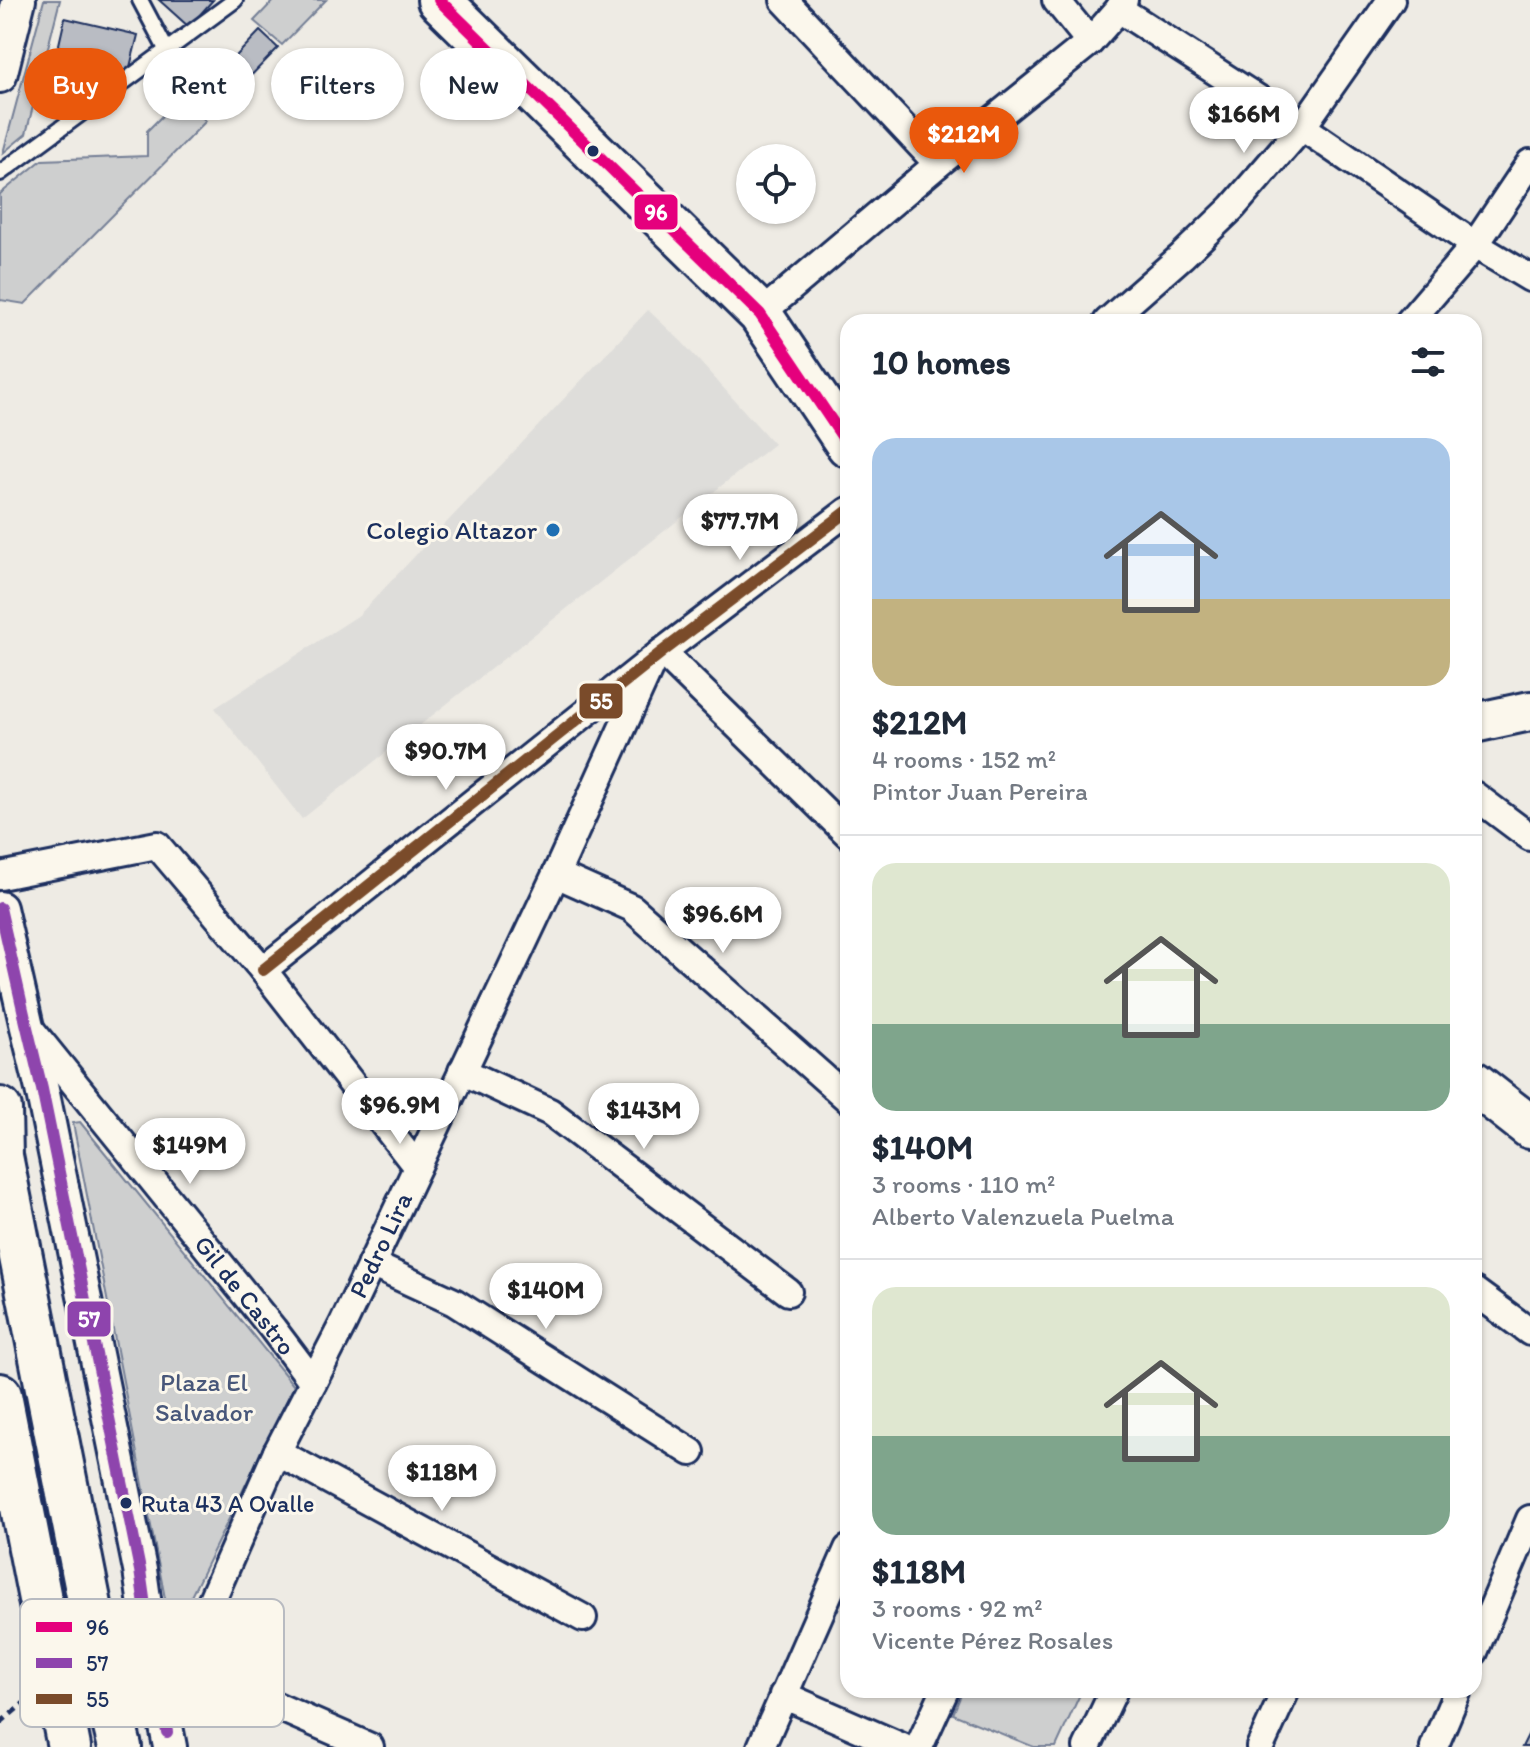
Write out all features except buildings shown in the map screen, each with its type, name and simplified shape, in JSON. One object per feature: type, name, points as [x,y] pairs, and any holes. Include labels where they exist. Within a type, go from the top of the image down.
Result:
[{"type":"main road","points":[[439,0],[760,314],[840,433]]},
{"type":"main road","points":[[1482,721],[1530,711]]},
{"type":"main road","points":[[1482,1089],[1530,1127]]},
{"type":"main road","points":[[0,1109],[1,1154],[89,1599]]},
{"type":"main road","points":[[0,1395],[40,1599]]},
{"type":"main road","points":[[65,1727],[69,1747]]},
{"type":"main road","points":[[115,1727],[120,1747]]},
{"type":"street","points":[[0,76],[19,0]]},
{"type":"street","points":[[784,0],[938,164]]},
{"type":"street","points":[[1056,0],[1090,42]]},
{"type":"street","points":[[1116,314],[1232,208],[1302,127],[1391,0]]},
{"type":"street","points":[[760,314],[938,164],[1090,42],[1122,4],[1475,245],[1530,278]]},
{"type":"street","points":[[1416,314],[1475,245],[1530,163]]},
{"type":"street","name":"Pedro Lira","points":[[212,1599],[277,1452],[343,1324],[657,656],[840,517]]},
{"type":"street","points":[[263,970],[657,656],[840,827]]},
{"type":"street","points":[[1482,801],[1530,837]]},
{"type":"street","points":[[0,876],[157,845],[263,970],[417,1167]]},
{"type":"street","points":[[556,874],[632,908],[840,1092]]},
{"type":"street","points":[[0,908],[42,1089],[144,1599]]},
{"type":"street","name":"Gil de Castro","points":[[26,1023],[313,1382]]},
{"type":"street","points":[[462,1071],[550,1112],[788,1292]]},
{"type":"street","points":[[371,1264],[454,1302],[691,1452]]},
{"type":"street","points":[[1482,1297],[1530,1332]]},
{"type":"street","points":[[277,1452],[583,1618]]},
{"type":"street","points":[[1482,1633],[1530,1519]]},
{"type":"street","points":[[761,1747],[840,1567]]},
{"type":"street","points":[[783,1695],[902,1747]]},
{"type":"street","points":[[919,1747],[941,1698]]},
{"type":"street","points":[[1087,1747],[1110,1698]]},
{"type":"street","points":[[1260,1747],[1282,1698]]},
{"type":"street","points":[[1434,1747],[1455,1698]]},
{"type":"street","points":[[284,1709],[370,1747]]},
{"type":"street","points":[[166,1727],[170,1747]]},
{"type":"lane","points":[[140,0],[165,48]]},
{"type":"lane","points":[[171,48],[235,0]]},
{"type":"lane","points":[[0,173],[143,69]]},
{"type":"shaded area","name":"Colegio Altazor","points":[[648,310],[682,342],[774,444],[302,819],[215,708],[359,615]]},
{"type":"green space","points":[[44,0],[60,0],[48,48],[31,48]]},
{"type":"green space","points":[[274,0],[326,0],[282,45],[254,21]]},
{"type":"green space","points":[[24,75],[24,120],[30,120],[26,134],[3,153]]},
{"type":"green space","points":[[158,120],[206,121],[25,304],[0,300],[0,194],[42,160],[147,156],[147,131]]},
{"type":"green space","name":"Plaza El Salvador","points":[[80,1122],[294,1386],[190,1599],[165,1599],[73,1123]]},
{"type":"green space","points":[[960,1698],[1078,1698],[1056,1747],[1034,1747],[953,1714]]},
{"type":"transit line","name":"96","points":[[439,0],[760,314],[840,433]]},
{"type":"transit line","name":"55","points":[[263,970],[662,652],[840,517]]},
{"type":"transit line","name":"57","points":[[0,908],[42,1089],[144,1599]]},
{"type":"transit line","name":"57","points":[[166,1727],[167,1732]]},
{"type":"place","name":"Colegio Altazor","points":[[553,530]]},
{"type":"place","name":"Ruta 43 A Ovalle","points":[[126,1503]]}]
